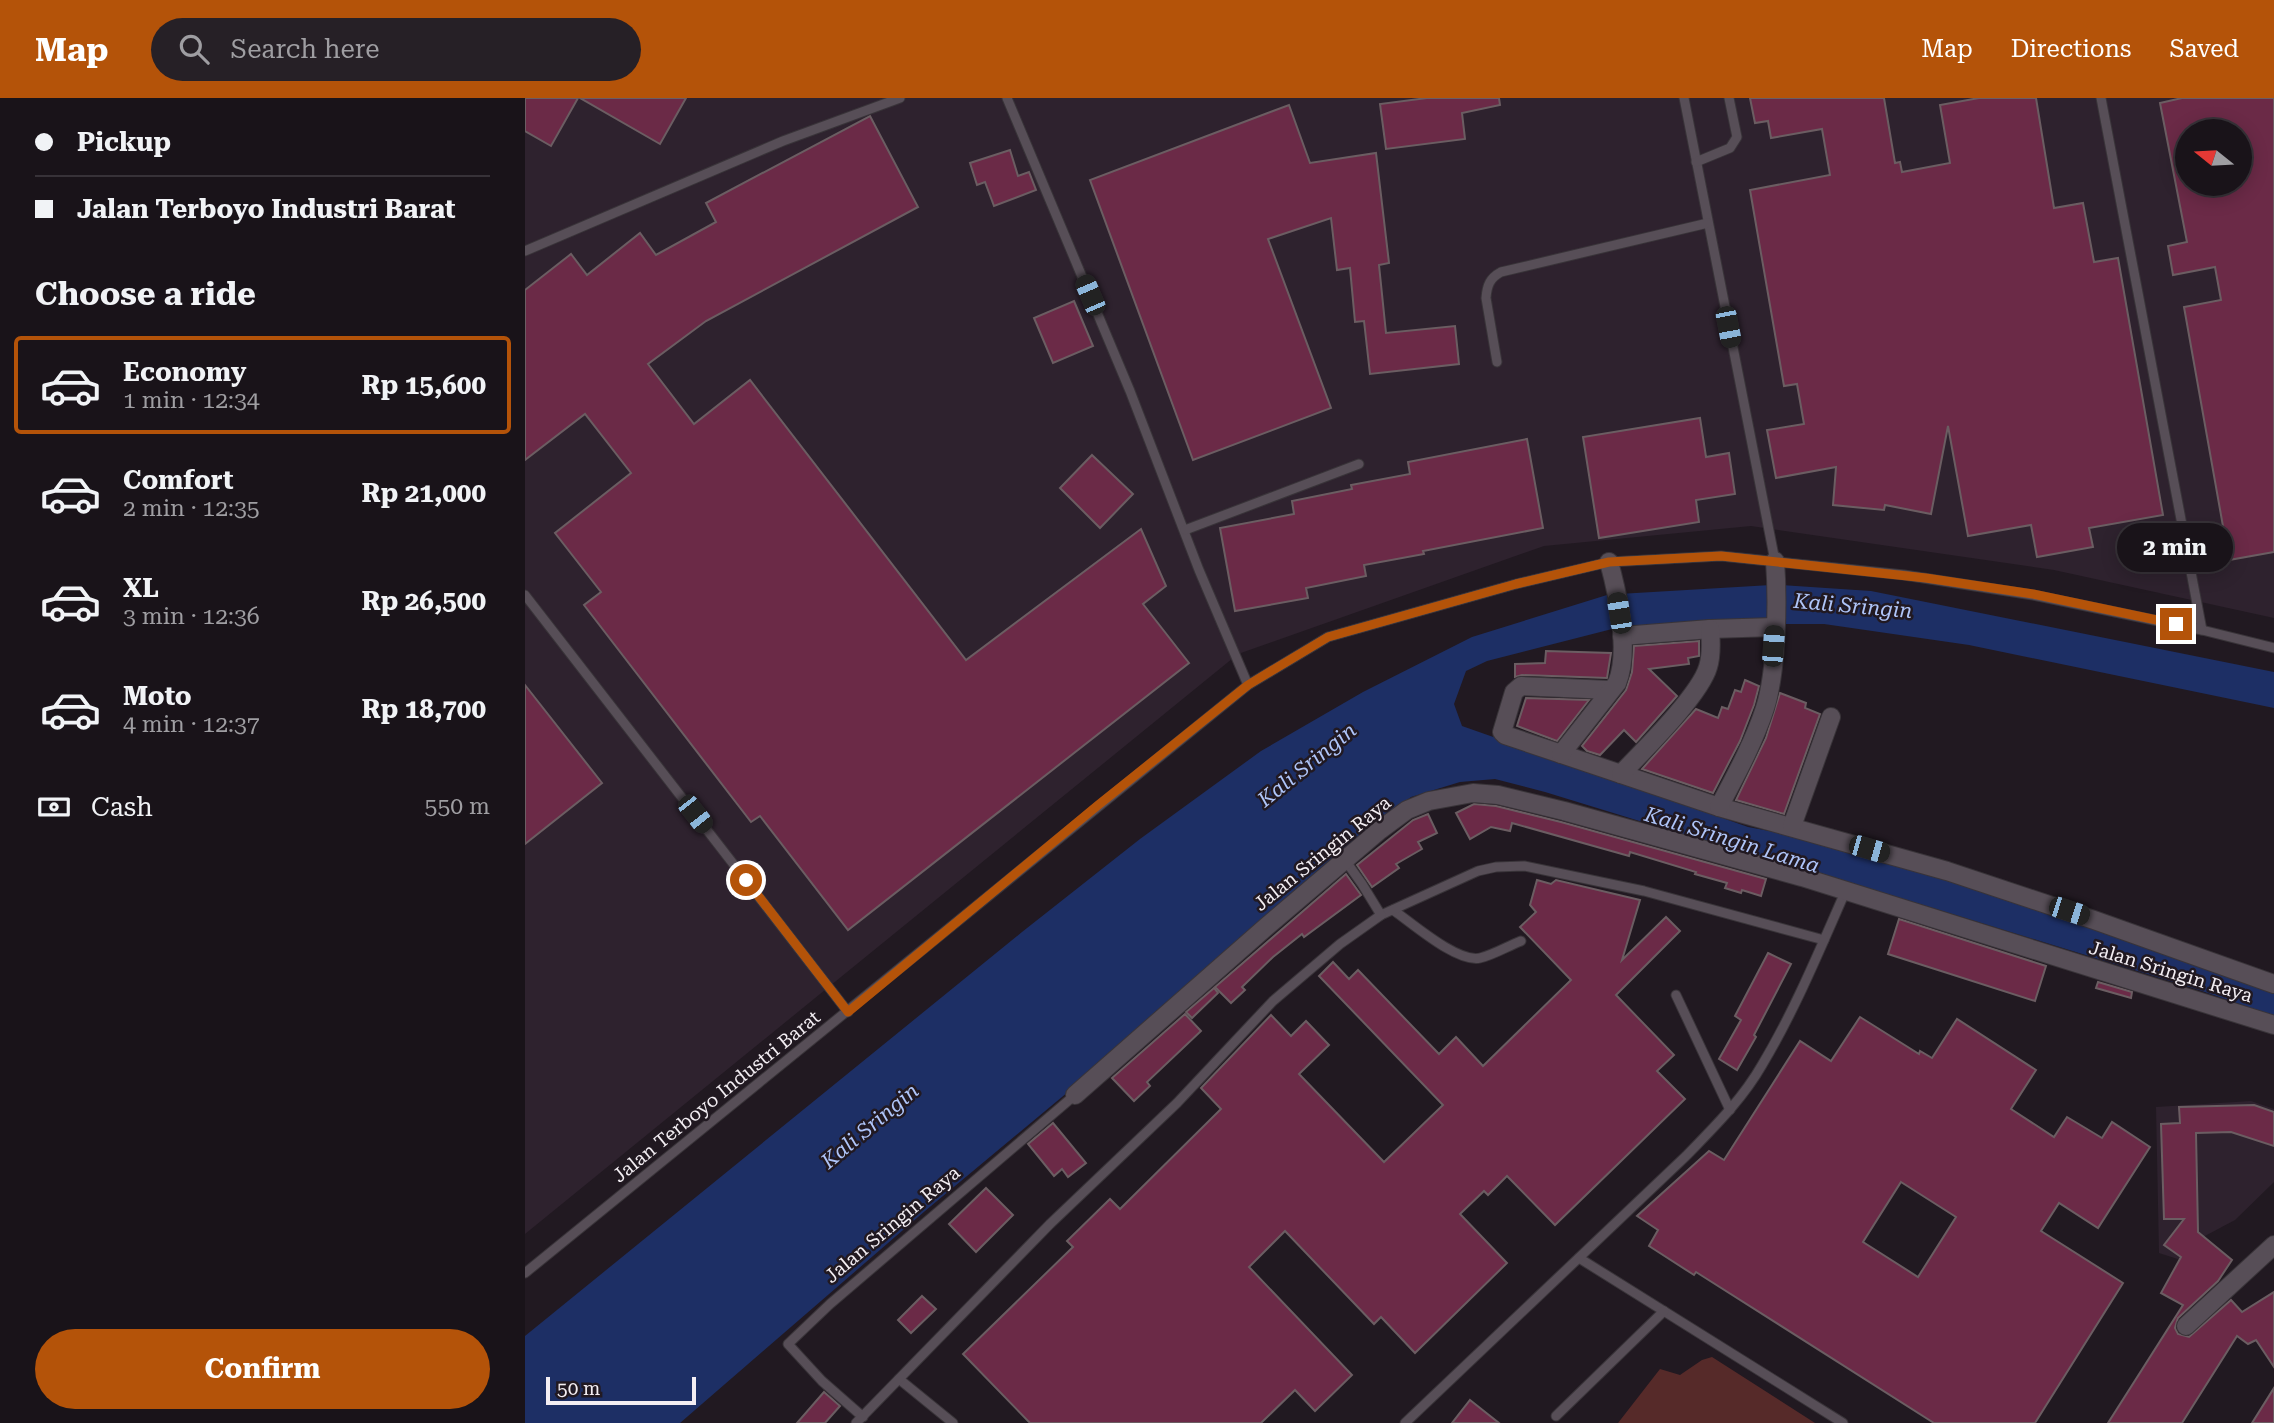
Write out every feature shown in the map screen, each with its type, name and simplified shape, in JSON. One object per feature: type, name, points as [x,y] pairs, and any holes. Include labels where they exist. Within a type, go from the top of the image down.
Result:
[{"type":"street","points":[[1720,807],[1755,735],[1771,683],[1775,568]]},
{"type":"street","points":[[1561,754],[1617,683],[1620,675],[1622,634],[1611,569]]},
{"type":"street","points":[[1622,634],[1775,624]]},
{"type":"street","points":[[1621,774],[1664,727],[1704,677],[1710,659],[1710,629]]},
{"type":"street","points":[[1610,690],[1521,686],[1516,688],[1502,732],[1504,735],[1720,807],[1947,871],[2094,919],[2274,984]]},
{"type":"street","points":[[1791,826],[1831,717]]},
{"type":"street","name":"Jalan Sringin Raya","points":[[1075,1095],[1380,830],[1408,810],[1441,797],[1485,793],[1639,830],[1846,890],[2274,1026]]},
{"type":"street","points":[[2186,1326],[2274,1245]]},
{"type":"lane","points":[[525,251],[783,141],[900,98]]},
{"type":"lane","points":[[1684,98],[1775,568]]},
{"type":"lane","points":[[1696,162],[1730,148],[1737,137],[1729,98]]},
{"type":"lane","points":[[2101,98],[2203,630]]},
{"type":"lane","points":[[1011,100],[1130,391],[1199,570],[1248,685]]},
{"type":"lane","points":[[1497,362],[1486,298],[1487,288],[1494,276],[1501,272],[1708,223]]},
{"type":"lane","points":[[1185,530],[1359,464]]},
{"type":"lane","name":"Jalan Terboyo Industri Barat","points":[[525,1273],[1248,685],[1328,637],[1516,584],[1721,556],[1775,568],[1904,575],[2033,594],[2274,648]]},
{"type":"lane","points":[[525,595],[848,1012]]},
{"type":"lane","points":[[1345,860],[1381,915]]},
{"type":"lane","points":[[860,1420],[1050,1224],[1177,1103],[1273,1001],[1340,944],[1381,915],[1478,871],[1524,866],[1644,891],[1824,940]]},
{"type":"lane","points":[[1405,1423],[1730,1110],[1762,1067],[1846,890]]},
{"type":"lane","points":[[1394,910],[1455,953],[1468,958],[1479,958],[1521,941]]},
{"type":"lane","points":[[1676,995],[1730,1110]]},
{"type":"lane","name":"Jalan Sringin Raya","points":[[860,1420],[788,1344],[830,1304],[1075,1095]]},
{"type":"lane","points":[[1579,1258],[1843,1423]]},
{"type":"lane","points":[[1556,1416],[1664,1311]]},
{"type":"lane","points":[[899,1379],[953,1423]]},
{"type":"shaded area","points":[[525,98],[2274,98],[2274,618],[2054,570],[1751,526],[1544,546],[1238,654],[525,1234]]},
{"type":"shaded area","points":[[2251,1101],[2274,1109],[2274,1182],[2235,1220],[2203,1237],[2184,1261],[2159,1253],[2156,1107]]},
{"type":"shaded area","points":[[1712,1357],[1815,1423],[1618,1423],[1660,1369],[1680,1375],[1702,1360]]},
{"type":"water","points":[[1771,585],[1769,624],[1625,628],[1619,594]]},
{"type":"water","name":"Kali Sringin","points":[[1781,585],[1871,591],[2274,672],[2274,708],[1969,645],[1824,624],[1782,624]]},
{"type":"water","points":[[1607,595],[1616,628],[1487,661],[1466,671],[1454,704],[1462,726],[1748,827],[1816,840],[2015,898],[2274,994],[2274,1016],[2199,990],[1793,865],[1545,792],[1495,779],[1460,782],[1411,797],[1334,856],[1140,1032],[925,1211],[680,1423],[525,1423],[525,1336],[1140,839],[1261,751],[1363,692],[1472,637]]},
{"type":"building","points":[[525,98],[578,98],[551,146],[525,131]]},
{"type":"building","points":[[580,98],[686,98],[660,144]]},
{"type":"building","points":[[1427,98],[1499,98],[1500,105],[1462,113],[1465,139],[1386,149],[1380,104]]},
{"type":"building","points":[[1750,98],[1884,98],[1895,163],[1900,162],[1902,172],[1950,163],[1940,105],[1979,98],[2036,98],[2054,208],[2083,203],[2094,262],[2118,258],[2163,515],[2089,528],[2093,547],[2037,557],[2031,525],[1968,536],[1948,426],[1931,514],[1885,505],[1884,510],[1833,505],[1836,467],[1776,478],[1767,430],[1804,424],[1797,384],[1784,386],[1750,190],[1830,175],[1822,129],[1771,138],[1768,121],[1755,123]]},
{"type":"building","points":[[2182,98],[2274,98],[2274,552],[2229,560],[2184,307],[2221,300],[2215,267],[2173,275],[2168,246],[2187,242],[2178,196],[2252,196],[2252,119],[2175,119],[2175,180],[2160,103]]},
{"type":"building","points":[[1289,105],[1310,163],[1376,153],[1389,263],[1379,265],[1386,333],[1455,326],[1459,364],[1370,374],[1364,321],[1355,322],[1350,268],[1337,270],[1331,218],[1268,239],[1331,408],[1193,460],[1090,180]]},
{"type":"building","points":[[870,116],[918,207],[706,321],[648,364],[694,424],[750,380],[966,660],[1141,529],[1166,586],[1143,604],[1189,663],[848,930],[760,816],[751,822],[584,605],[601,592],[555,533],[631,473],[585,414],[525,460],[525,290],[571,254],[587,275],[640,233],[656,255],[716,222],[706,203]]},
{"type":"building","points":[[1010,150],[1018,176],[1029,172],[1036,190],[994,206],[985,182],[977,185],[970,163]]},
{"type":"building","points":[[1074,301],[1093,346],[1053,363],[1034,318]]},
{"type":"building","points":[[1700,418],[1706,457],[1729,453],[1735,494],[1696,500],[1699,522],[1599,538],[1583,437]]},
{"type":"building","points":[[1527,439],[1543,528],[1364,565],[1366,576],[1306,588],[1308,598],[1235,611],[1220,528],[1294,514],[1292,501],[1352,489],[1351,485],[1410,474],[1408,462]]},
{"type":"building","points":[[1092,455],[1133,494],[1100,528],[1060,488]]},
{"type":"building","points":[[1699,641],[1699,656],[1688,658],[1689,664],[1649,669],[1677,696],[1636,742],[1624,730],[1600,755],[1587,751],[1582,746],[1626,690],[1632,672],[1634,646]]},
{"type":"building","points":[[1546,651],[1611,653],[1607,678],[1515,677],[1515,664],[1545,663]]},
{"type":"building","points":[[1745,680],[1759,686],[1754,705],[1740,741],[1713,793],[1642,769],[1696,709],[1718,718],[1722,707],[1728,709],[1735,690],[1741,692]]},
{"type":"building","points":[[525,685],[602,783],[525,844]]},
{"type":"building","points":[[1780,693],[1806,703],[1805,708],[1820,714],[1784,814],[1736,800],[1766,738]]},
{"type":"building","points":[[1526,698],[1589,700],[1557,741],[1517,726]]},
{"type":"building","points":[[1474,804],[1496,806],[1561,822],[1766,879],[1761,896],[1742,890],[1741,893],[1725,888],[1727,883],[1695,874],[1696,872],[1630,852],[1629,856],[1512,823],[1510,831],[1491,827],[1470,839],[1456,813]]},
{"type":"building","points":[[1428,814],[1437,833],[1418,842],[1422,849],[1396,864],[1399,868],[1372,887],[1357,865],[1413,820]]},
{"type":"building","points":[[1346,874],[1361,895],[1273,957],[1242,987],[1245,990],[1231,1003],[1215,987]]},
{"type":"building","points":[[1537,880],[1551,884],[1556,880],[1640,900],[1622,960],[1666,917],[1680,931],[1616,995],[1674,1055],[1657,1071],[1685,1099],[1555,1225],[1507,1176],[1488,1195],[1484,1191],[1460,1214],[1507,1263],[1415,1353],[1381,1317],[1374,1324],[1285,1231],[1249,1267],[1352,1375],[1315,1411],[1295,1390],[1261,1423],[1030,1423],[963,1354],[1073,1247],[1067,1241],[1110,1199],[1120,1209],[1221,1109],[1201,1088],[1271,1015],[1291,1036],[1306,1021],[1329,1045],[1299,1074],[1384,1162],[1443,1105],[1319,976],[1333,962],[1349,979],[1358,970],[1439,1054],[1456,1037],[1483,1066],[1571,980],[1520,927],[1536,912],[1530,905]]},
{"type":"building","points":[[1899,919],[2046,966],[2035,1001],[1888,954]]},
{"type":"building","points":[[1768,953],[1791,964],[1737,1070],[1719,1059],[1741,1020],[1735,1016]]},
{"type":"building","points":[[2098,982],[2132,992],[2131,998],[2096,988]]},
{"type":"building","points":[[1214,988],[1218,993],[1192,1018],[1186,1012]]},
{"type":"building","points":[[1185,1014],[1201,1031],[1147,1082],[1150,1086],[1134,1101],[1112,1078]]},
{"type":"building","points":[[1860,1017],[1919,1054],[1920,1051],[1932,1058],[1957,1019],[2036,1070],[2011,1109],[2054,1137],[2067,1117],[2102,1138],[2112,1122],[2150,1147],[2098,1228],[2059,1203],[2041,1231],[2123,1283],[2035,1423],[1934,1423],[1696,1272],[1694,1275],[1649,1246],[1658,1230],[1637,1216],[1709,1151],[1724,1160],[1800,1041],[1831,1061]],"holes":[[[1901,1182],[1956,1217],[1918,1277],[1863,1242]]]},
{"type":"building","points":[[2254,1105],[2274,1112],[2274,1146],[2231,1132],[2196,1133],[2198,1232],[2232,1260],[2218,1281],[2178,1318],[2175,1328],[2178,1334],[2189,1337],[2231,1300],[2242,1312],[2274,1292],[2274,1367],[2256,1340],[2248,1344],[2237,1336],[2182,1423],[2108,1423],[2183,1305],[2161,1293],[2181,1257],[2164,1245],[2184,1219],[2164,1219],[2161,1124],[2180,1123],[2179,1107]]},
{"type":"building","points":[[1053,1123],[1086,1163],[1068,1177],[1062,1169],[1054,1176],[1028,1144]]},
{"type":"building","points":[[986,1188],[1013,1215],[976,1252],[949,1224]]},
{"type":"building","points":[[922,1296],[936,1309],[911,1333],[898,1320]]},
{"type":"building","points":[[2274,1388],[2274,1423],[2252,1423]]},
{"type":"building","points":[[824,1392],[840,1406],[825,1423],[797,1423]]},
{"type":"building","points":[[1470,1400],[1499,1423],[1452,1423]]},
{"type":"route","points":[[746,880],[848,1012],[1248,685],[1328,637],[1516,584],[1609,562],[1721,556],[1904,575],[2033,594],[2176,624]]},
{"type":"water label","name":"Kali Sringin Lama","points":[[1732,840]]}]
